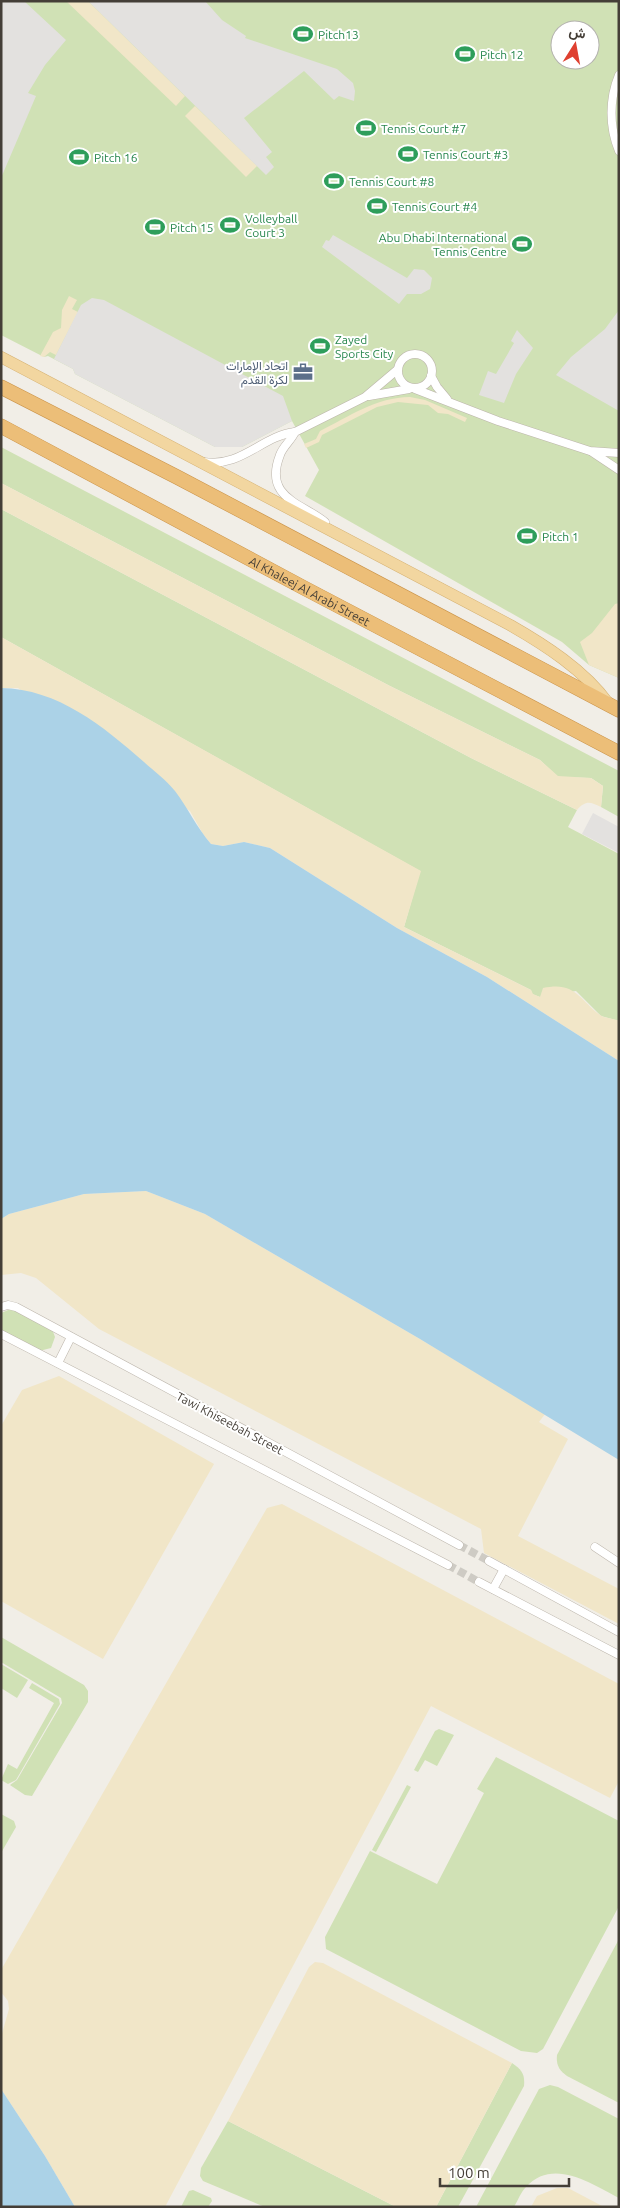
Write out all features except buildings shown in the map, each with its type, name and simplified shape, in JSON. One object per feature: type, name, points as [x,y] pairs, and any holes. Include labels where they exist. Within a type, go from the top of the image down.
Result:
[{"type":"highway","points":[[1,387],[177,477],[614,707]]},
{"type":"highway","name":"Al Khaleej Al Arabi Street","points":[[1,426],[619,753]]},
{"type":"main road","points":[[1,357],[517,629],[585,677],[614,707]]},
{"type":"street","points":[[619,75],[612,98],[611,118],[619,150]]},
{"type":"street","points":[[200,461],[214,463],[228,461],[284,434],[295,432],[365,397],[397,370],[403,358],[415,354],[424,356],[430,363],[432,376],[441,393],[450,401]]},
{"type":"street","points":[[397,370],[400,382],[413,389],[450,401],[498,421],[590,451],[619,453]]},
{"type":"street","points":[[365,397],[413,389],[427,384],[432,376]]},
{"type":"street","points":[[295,432],[282,450],[278,462],[277,475],[280,488],[292,503],[322,520],[333,531]]},
{"type":"street","points":[[590,451],[619,470]]},
{"type":"street","name":"Tawi Khiseebah Street","points":[[1,1307],[8,1305],[16,1307],[459,1545]]},
{"type":"street","name":"Tawi Khiseebah Street","points":[[1,1334],[448,1565]]},
{"type":"street","points":[[58,1364],[71,1337]]},
{"type":"street","points":[[595,1547],[619,1563]]},
{"type":"street","points":[[489,1561],[619,1632]]},
{"type":"street","points":[[493,1589],[504,1569]]},
{"type":"street","points":[[479,1582],[619,1655]]},
{"type":"green space","name":"Zayed Sports City","points":[[1,1],[619,1],[619,678],[589,665],[562,642],[305,496],[319,470],[292,421],[242,447],[215,447],[75,374],[73,369],[48,356],[44,357],[1,335]]},
{"type":"green space","points":[[1,447],[619,771],[619,817],[601,807],[603,786],[591,778],[558,777],[540,760],[390,686],[1,483]]},
{"type":"green space","points":[[1,509],[471,758],[577,810],[568,827],[619,854],[619,1021],[601,1016],[576,991],[540,997],[532,994],[531,990],[404,927],[420,871],[1,637]]},
{"type":"green space","points":[[13,1308],[52,1329],[55,1337],[51,1348],[39,1351],[1,1330],[1,1313]]},
{"type":"green space","points":[[1,1637],[84,1685],[88,1691],[88,1702],[32,1796],[25,1795],[10,1785],[17,1780],[62,1703],[61,1698],[1,1662]]},
{"type":"green space","points":[[1,1664],[28,1680],[17,1698],[1,1688]]},
{"type":"green space","points":[[32,1683],[59,1699],[60,1704],[16,1780],[8,1784],[1,1780],[8,1764],[17,1769],[54,1703],[29,1688]]},
{"type":"green space","points":[[439,1729],[454,1735],[437,1766],[425,1760],[418,1772],[414,1770],[435,1731]]},
{"type":"green space","points":[[496,1757],[619,1821],[619,1906],[543,2049],[537,2053],[521,2051],[326,1949],[325,1937],[370,1851],[437,1884],[484,1793],[477,1789]]},
{"type":"green space","points":[[407,1785],[411,1787],[376,1852],[372,1850]]},
{"type":"green space","points":[[1,1814],[14,1821],[16,1827],[1,1853]]},
{"type":"green space","points":[[619,1939],[619,2103],[567,2076],[559,2067],[557,2055]]},
{"type":"green space","points":[[512,2063],[522,2073],[524,2086],[458,2207],[436,2207]]},
{"type":"green space","points":[[550,2085],[558,2087],[619,2119],[619,2198],[585,2180],[560,2174],[548,2174],[537,2178],[526,2187],[514,2207],[476,2207],[539,2089]]},
{"type":"green space","points":[[228,2121],[396,2207],[265,2207],[203,2181],[200,2176],[201,2168]]},
{"type":"green space","points":[[193,2190],[211,2198],[212,2201],[208,2207],[181,2207],[189,2191]]},
{"type":"sand","points":[[66,1],[88,1],[185,96],[176,106]]},
{"type":"sand","points":[[195,106],[257,166],[246,177],[185,116]]},
{"type":"sand","points":[[69,296],[77,300],[72,309],[78,312],[56,355],[50,352],[44,357],[40,356],[53,332],[61,328],[62,310]]},
{"type":"sand","points":[[410,397],[425,400],[467,418],[465,422],[448,414],[438,413],[428,405],[398,402],[377,407],[322,435],[319,442],[306,448],[304,444],[316,439],[320,431],[374,404],[386,400]]},
{"type":"sand","points":[[1,483],[390,686],[540,760],[558,776],[591,778],[603,786],[601,807],[586,803],[577,810],[471,758],[1,509]]},
{"type":"sand","points":[[619,603],[619,678],[589,665],[580,642],[592,633],[615,604]]},
{"type":"sand","points":[[1,637],[421,871],[404,927],[531,990],[533,994],[540,997],[543,988],[554,986],[570,989],[600,1015],[619,1021],[619,1061],[487,977],[397,928],[270,848],[244,842],[223,846],[211,844],[190,811],[18,688],[1,688]]},
{"type":"sand","points":[[146,1191],[205,1214],[545,1414],[539,1422],[568,1439],[518,1536],[619,1589],[619,1624],[484,1553],[481,1529],[99,1329],[36,1278],[21,1273],[1,1275],[1,1219],[9,1214],[84,1194]]},
{"type":"sand","points":[[59,1376],[214,1464],[103,1659],[1,1601],[1,1426],[22,1390]]},
{"type":"sand","points":[[282,1504],[619,1684],[619,1781],[610,1798],[431,1706],[165,2207],[75,2207],[45,2156],[1,2089],[1,2037],[9,2009],[8,2001],[1,1992],[1,1970],[267,1508]]},
{"type":"sand","points":[[315,1962],[323,1963],[512,2063],[436,2207],[396,2207],[228,2121],[309,1967]]},
{"type":"sand","points":[[557,2188],[568,2188],[604,2207],[531,2207],[537,2196]]},
{"type":"shaded area","points":[[1,1],[24,1],[66,40],[45,65],[28,93],[36,96],[1,178]]},
{"type":"shaded area","points":[[88,1],[205,1],[222,20],[246,36],[245,38],[337,69],[353,83],[355,91],[354,101],[339,96],[334,100],[304,71],[244,118],[272,152],[266,157],[274,167],[266,175]]},
{"type":"shaded area","points":[[333,235],[407,278],[414,269],[424,270],[432,278],[430,289],[421,294],[407,294],[399,304],[322,247],[326,240],[329,241]]},
{"type":"shaded area","points":[[92,298],[104,300],[283,396],[292,421],[242,447],[215,447],[75,374],[73,369],[54,359],[81,305]]},
{"type":"shaded area","points":[[619,310],[619,411],[556,375],[571,357],[605,329]]},
{"type":"shaded area","points":[[517,330],[533,348],[516,374],[504,403],[479,395],[488,371],[496,374],[514,343],[511,341]]},
{"type":"shaded area","points":[[593,813],[619,827],[619,853],[582,834]]},
{"type":"water","points":[[1,688],[22,690],[42,695],[60,702],[96,723],[171,787],[211,844],[223,846],[244,842],[270,848],[397,928],[487,977],[619,1061],[619,1460],[420,1339],[205,1214],[146,1191],[84,1194],[9,1214],[1,1219]]},
{"type":"water","points":[[1,2089],[45,2156],[75,2207],[1,2207]]},
{"type":"tunnel","points":[[459,1545],[489,1561]]},
{"type":"tunnel","points":[[448,1565],[479,1582]]},
{"type":"place","name":"Pitch13","points":[[303,34]]},
{"type":"place","name":"Pitch 12","points":[[465,54]]},
{"type":"place","name":"Tennis Court #7","points":[[366,128]]},
{"type":"place","name":"Tennis Court #3","points":[[408,154]]},
{"type":"place","name":"Pitch 16","points":[[79,157]]},
{"type":"place","name":"Tennis Court #8","points":[[334,181]]},
{"type":"place","name":"Tennis Court #4","points":[[377,206]]},
{"type":"place","name":"Volleyball Court 3","points":[[230,225]]},
{"type":"place","name":"Pitch 15","points":[[155,227]]},
{"type":"place","name":"Abu Dhabi International Tennis Centre","points":[[522,244]]},
{"type":"place","name":"Zayed Sports City","points":[[320,346]]},
{"type":"place","name":"اتحاد الإمارات لكرة القدم","points":[[303,372]]},
{"type":"place","name":"Pitch 1","points":[[527,536]]}]
